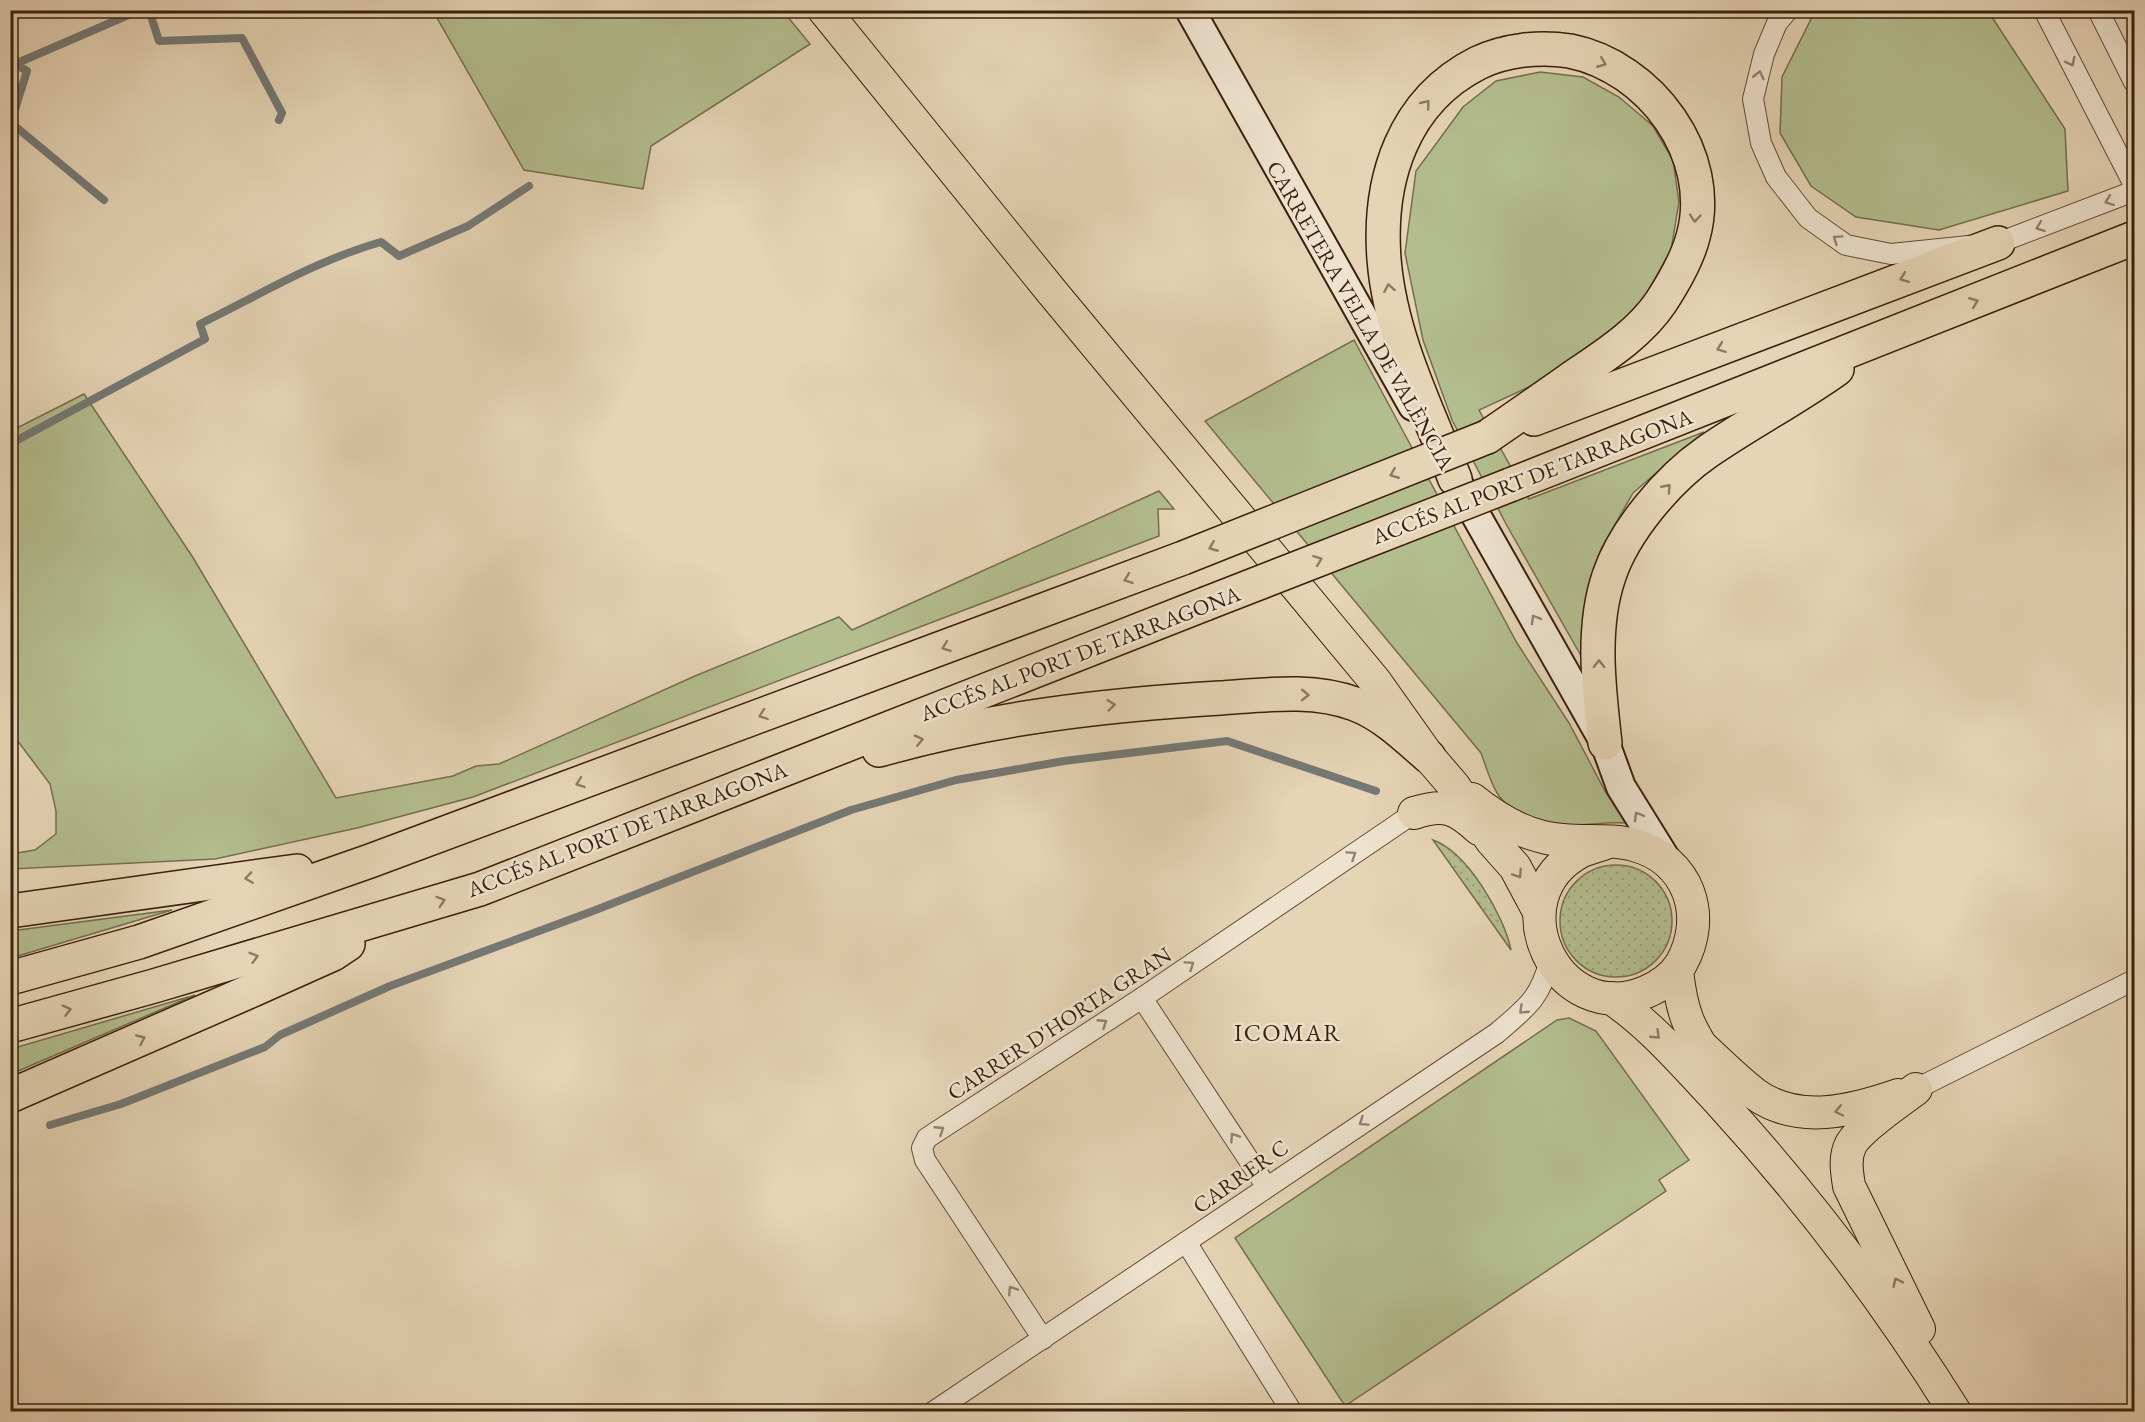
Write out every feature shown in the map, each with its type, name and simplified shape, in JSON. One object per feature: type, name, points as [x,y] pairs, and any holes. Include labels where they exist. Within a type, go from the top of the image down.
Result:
[{"type":"highway","points":[[1455,479],[1402,345],[1391,300],[1384,261],[1383,225],[1387,189],[1394,162],[1412,121],[1429,98],[1460,73],[1495,55],[1530,49],[1569,51],[1606,63],[1632,80],[1670,116],[1689,155],[1697,198],[1694,237],[1678,274],[1659,304],[1636,329],[1605,355],[1488,437]]},
{"type":"highway","name":"ACCÉS AL PORT DE TARRAGONA","points":[[10,1026],[480,889],[2134,238]]},
{"type":"highway","points":[[10,978],[139,942],[370,861],[1183,558],[1488,437],[1998,243]]},
{"type":"highway","points":[[1605,743],[1598,663],[1601,613],[1609,576],[1626,542],[1652,504],[1682,471],[1707,452],[1793,400],[1880,339]]},
{"type":"highway","points":[[681,808],[899,744],[981,725],[1064,710],[1143,702],[1316,695],[1355,704],[1385,719],[1429,757]]},
{"type":"highway","points":[[10,911],[370,861]]},
{"type":"highway","points":[[10,898],[130,895]]},
{"type":"highway","points":[[10,1096],[333,954],[390,917]]},
{"type":"main road","points":[[824,10],[1060,301],[1375,681],[1429,757],[1454,786],[1491,840]]},
{"type":"main road","points":[[1454,786],[1491,815],[1542,837],[1632,844],[1657,854],[1677,872],[1690,895],[1695,922],[1690,948],[1677,970],[1658,987],[1635,997],[1611,999],[1586,993],[1565,979],[1550,960],[1540,937],[1539,912],[1546,888],[1560,868],[1581,851],[1606,843]]},
{"type":"main road","points":[[1414,813],[1433,807],[1459,810],[1491,840],[1515,867],[1539,912]]},
{"type":"main road","points":[[1677,970],[1682,1008],[1699,1044],[1768,1155]]},
{"type":"main road","points":[[1611,999],[1635,1015],[1663,1041],[1768,1155],[1864,1275],[1920,1355],[1956,1412]]},
{"type":"main road","points":[[1699,1044],[1756,1095],[1789,1109],[1824,1114],[1868,1105],[1916,1089]]},
{"type":"main road","points":[[1916,1089],[1878,1118],[1851,1144],[1845,1165],[1849,1186],[1898,1284],[1956,1412]]},
{"type":"street","name":"CARRETERA VELLA DE VALÈNCIA","points":[[1190,10],[1605,743],[1622,787],[1670,866]]},
{"type":"street","points":[[1788,10],[1777,23],[1764,54],[1754,99],[1761,143],[1776,177],[1808,218],[1846,245],[1891,254],[1998,243],[2134,191]]},
{"type":"street","points":[[2028,10],[2057,35]]},
{"type":"street","points":[[2044,10],[2134,184]]},
{"type":"street","points":[[2098,10],[2134,82]]},
{"type":"street","name":"CARRER D'HORTA GRAN","points":[[1043,1339],[925,1160],[922,1148],[927,1138],[1142,998],[1414,813]]},
{"type":"street","name":"CARRER C","points":[[933,1412],[1266,1186],[1497,1033],[1526,1009],[1543,986],[1550,960]]},
{"type":"street","points":[[1916,1089],[2134,980]]},
{"type":"street","points":[[1142,998],[1266,1186]]},
{"type":"street","points":[[1186,1242],[1292,1412]]},
{"type":"green space","points":[[433,11],[783,11],[810,44],[651,146],[643,189],[524,170]]},
{"type":"green space","points":[[1823,11],[1988,11],[2065,129],[2068,191],[1939,230],[1856,217],[1811,186],[1780,133],[1782,77],[1812,17]]},
{"type":"green space","points":[[1540,72],[1583,77],[1619,97],[1653,126],[1673,160],[1679,202],[1671,250],[1645,296],[1598,348],[1531,386],[1479,410],[1529,499],[1704,432],[1633,493],[1601,549],[1584,608],[1584,661],[1506,524],[1452,420],[1423,340],[1405,253],[1416,171],[1463,107],[1496,81]]},
{"type":"green space","points":[[1354,340],[1517,643],[1569,723],[1605,791],[1626,823],[1552,824],[1511,807],[1502,799],[1494,786],[1481,753],[1205,421]]},
{"type":"green space","points":[[84,394],[192,556],[336,798],[453,776],[476,766],[499,764],[695,676],[839,617],[852,630],[1159,491],[1174,509],[1158,509],[1159,536],[473,797],[357,828],[215,859],[11,869],[11,854],[35,850],[56,834],[56,811],[50,784],[11,732],[11,431]]},
{"type":"green space","points":[[1433,840],[1459,857],[1482,886],[1501,920],[1511,950]]},
{"type":"green space","points":[[1616,865],[1637,870],[1655,882],[1667,900],[1672,921],[1667,942],[1655,960],[1637,972],[1616,977],[1595,972],[1577,960],[1565,942],[1560,921],[1565,900],[1577,882],[1595,870]]},
{"type":"green space","points":[[172,910],[11,958],[11,931]]},
{"type":"green space","points":[[195,995],[11,1074],[11,1049]]},
{"type":"green space","points":[[1569,1018],[1596,1031],[1689,1160],[1659,1180],[1666,1191],[1345,1406],[1235,1238],[1557,1020]]},
{"type":"waterway","points":[[15,64],[140,10]]},
{"type":"waterway","points":[[149,10],[159,41],[242,38],[282,113],[279,120]]},
{"type":"waterway","points":[[10,61],[27,71],[11,122]]},
{"type":"waterway","points":[[10,122],[104,200]]},
{"type":"waterway","points":[[10,444],[205,339],[200,324],[289,279],[334,258],[381,242],[399,256],[468,226],[529,186]]},
{"type":"waterway","points":[[50,1125],[121,1104],[265,1047],[280,1035],[390,986],[593,911],[851,810],[956,780],[1064,761],[1227,741],[1376,791]]},
{"type":"district","name":"ICOMAR","points":[[1288,1033]]}]
